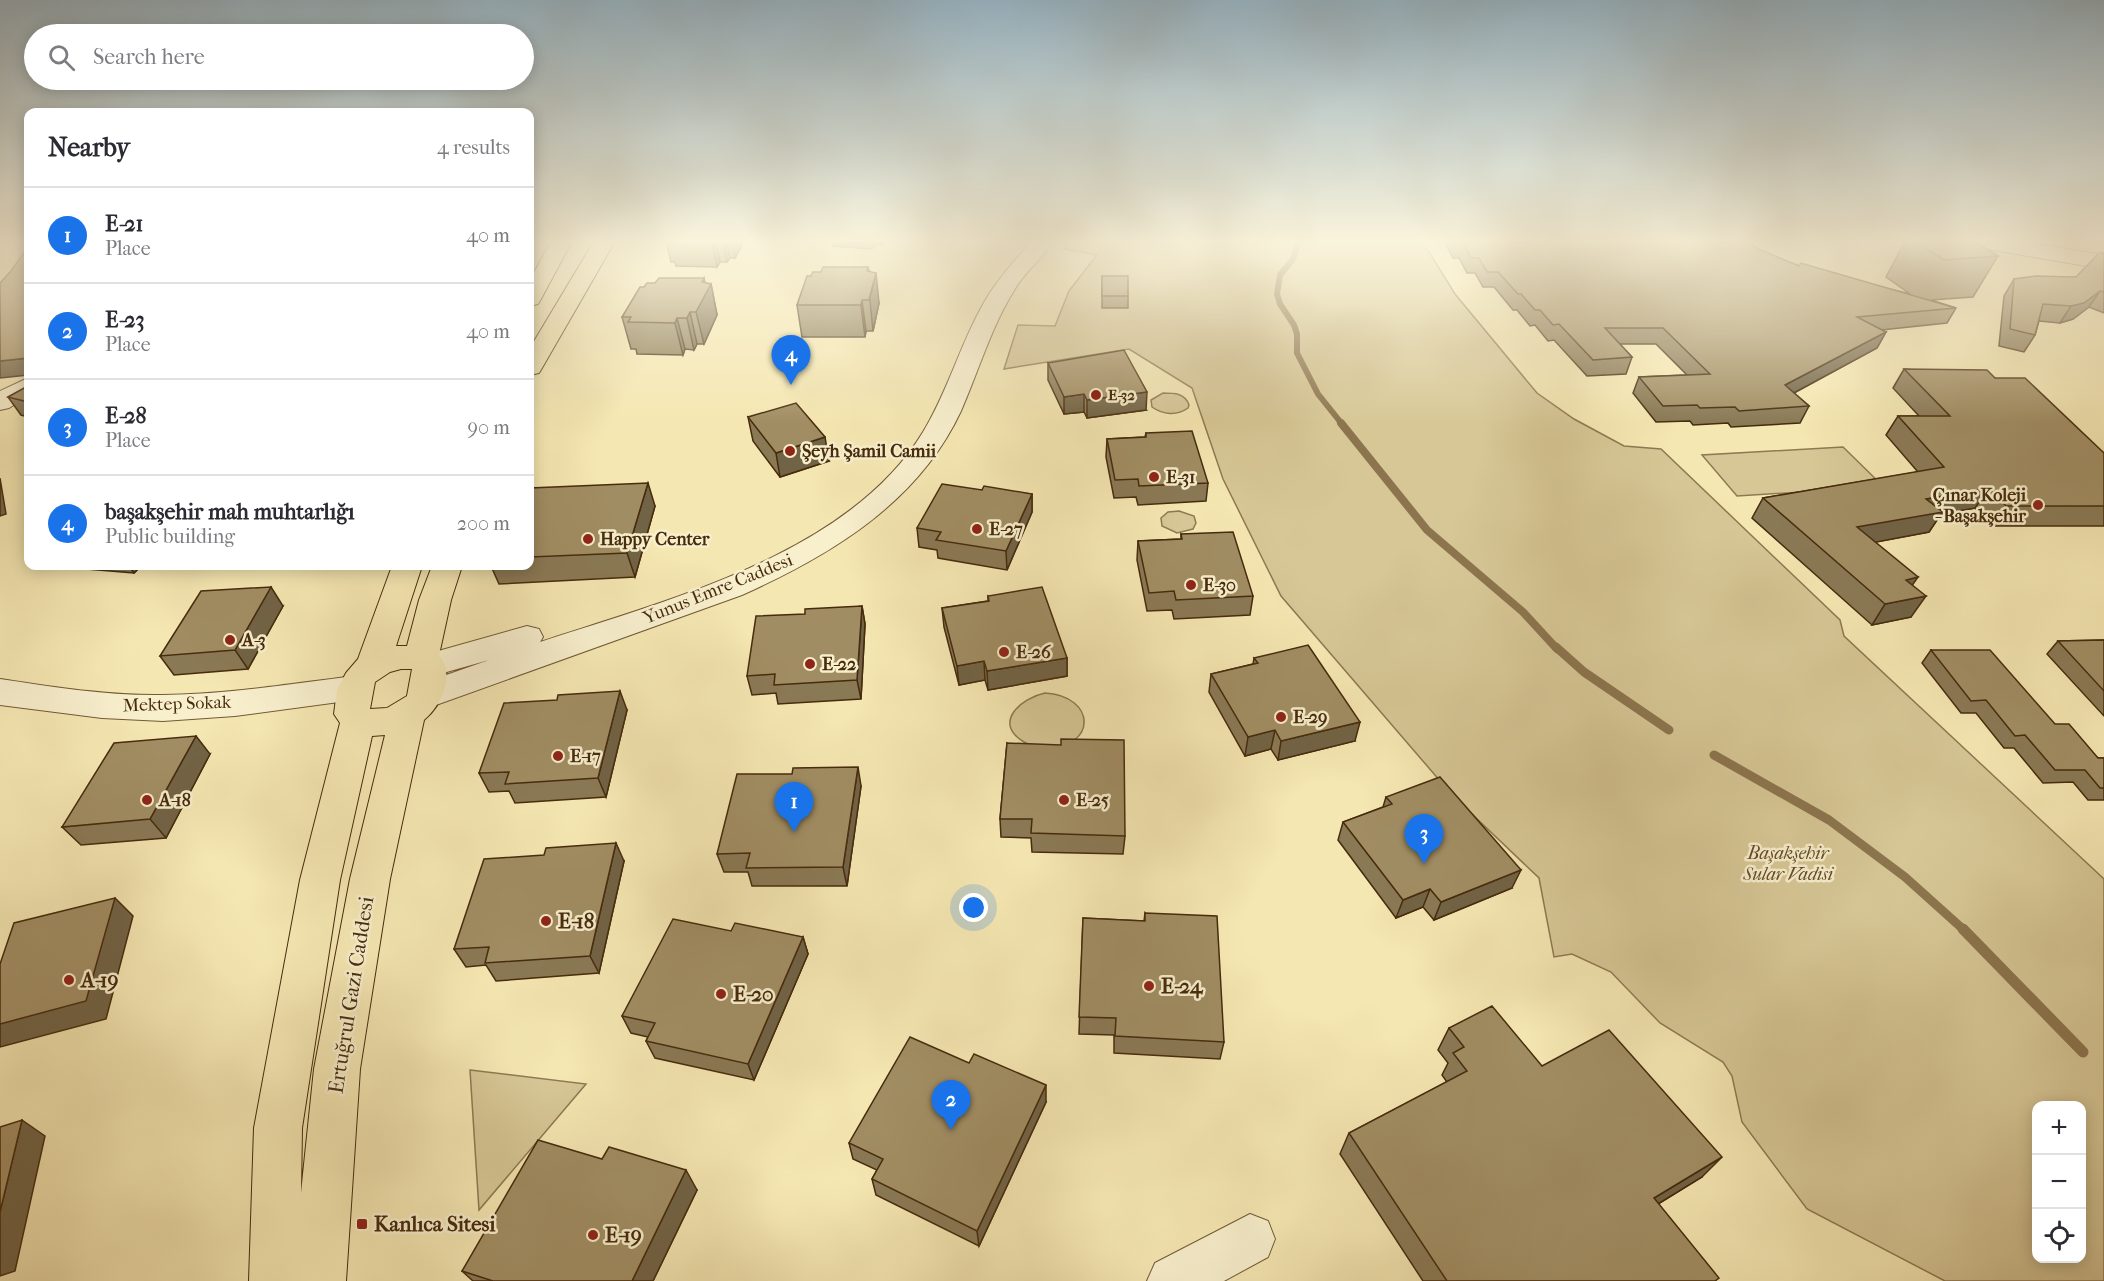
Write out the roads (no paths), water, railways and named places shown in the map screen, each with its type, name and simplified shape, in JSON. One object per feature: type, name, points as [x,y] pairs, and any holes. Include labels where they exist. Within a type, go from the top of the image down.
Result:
[{"type":"main road","points":[[534,361],[569,303]]},
{"type":"main road","points":[[275,1281],[278,1128],[320,880],[362,691],[406,570]]},
{"type":"main road","name":"Ertuğrul Gazi Caddesi","points":[[320,1281],[337,1069],[370,879],[420,683],[435,600],[446,570]]},
{"type":"main road","points":[[401,657],[420,683],[392,720],[374,723],[362,691],[385,660],[401,657]]},
{"type":"street","name":"Yunus Emre Caddesi","points":[[420,683],[717,576],[791,541],[819,524],[847,502],[890,462],[922,413],[973,303]]},
{"type":"street","name":"Yunus Emre Caddesi","points":[[420,683],[720,592],[806,553],[840,531],[898,483],[925,451],[942,422],[995,303]]},
{"type":"street","points":[[0,402],[24,388]]},
{"type":"street","name":"Mektep Sokak","points":[[0,692],[62,701],[163,708],[362,691]]},
{"type":"street","points":[[1173,1281],[1250,1239]]},
{"type":"waterway","points":[[1280,303],[1294,325],[1297,334],[1297,353],[1318,394],[1342,424]]},
{"type":"waterway","points":[[1341,423],[1427,530],[1523,612],[1557,649]]},
{"type":"waterway","points":[[1556,647],[1584,672],[1669,730]]},
{"type":"waterway","points":[[1714,755],[1829,820],[1905,877],[1964,930]]},
{"type":"waterway","points":[[1964,930],[2083,1052]]},
{"type":"place","name":"başakşehir mah muhtarlığı","points":[[791,385]]},
{"type":"place","name":"E-32","points":[[1096,395]]},
{"type":"place","name":"Şeyh Şamil Camii","points":[[790,451]]},
{"type":"place","name":"E-31","points":[[1154,477]]},
{"type":"place","name":"Çınar Koleji - Başakşehir","points":[[2038,505]]},
{"type":"place","name":"E-27","points":[[977,529]]},
{"type":"place","name":"Happy Center","points":[[588,539]]},
{"type":"place","name":"E-30","points":[[1191,585]]},
{"type":"place","name":"A-3","points":[[230,640]]},
{"type":"place","name":"E-26","points":[[1004,652]]},
{"type":"place","name":"E-22","points":[[810,664]]},
{"type":"place","name":"E-29","points":[[1281,717]]},
{"type":"place","name":"E-17","points":[[558,756]]},
{"type":"place","name":"A-18","points":[[147,800]]},
{"type":"place","name":"E-25","points":[[1064,800]]},
{"type":"place","name":"E-21","points":[[794,832]]},
{"type":"place","name":"E-28","points":[[1424,864]]},
{"type":"place","name":"E-18","points":[[546,921]]},
{"type":"place","name":"A-19","points":[[69,980]]},
{"type":"place","name":"E-24","points":[[1149,986]]},
{"type":"place","name":"E-20","points":[[721,994]]},
{"type":"place","name":"E-23","points":[[951,1130]]},
{"type":"place","name":"Kanlıca Sitesi","points":[[362,1224]]},
{"type":"place","name":"E-19","points":[[593,1235]]},
{"type":"park label","name":"Başakşehir Sular Vadisi","points":[[1788,863]]}]
